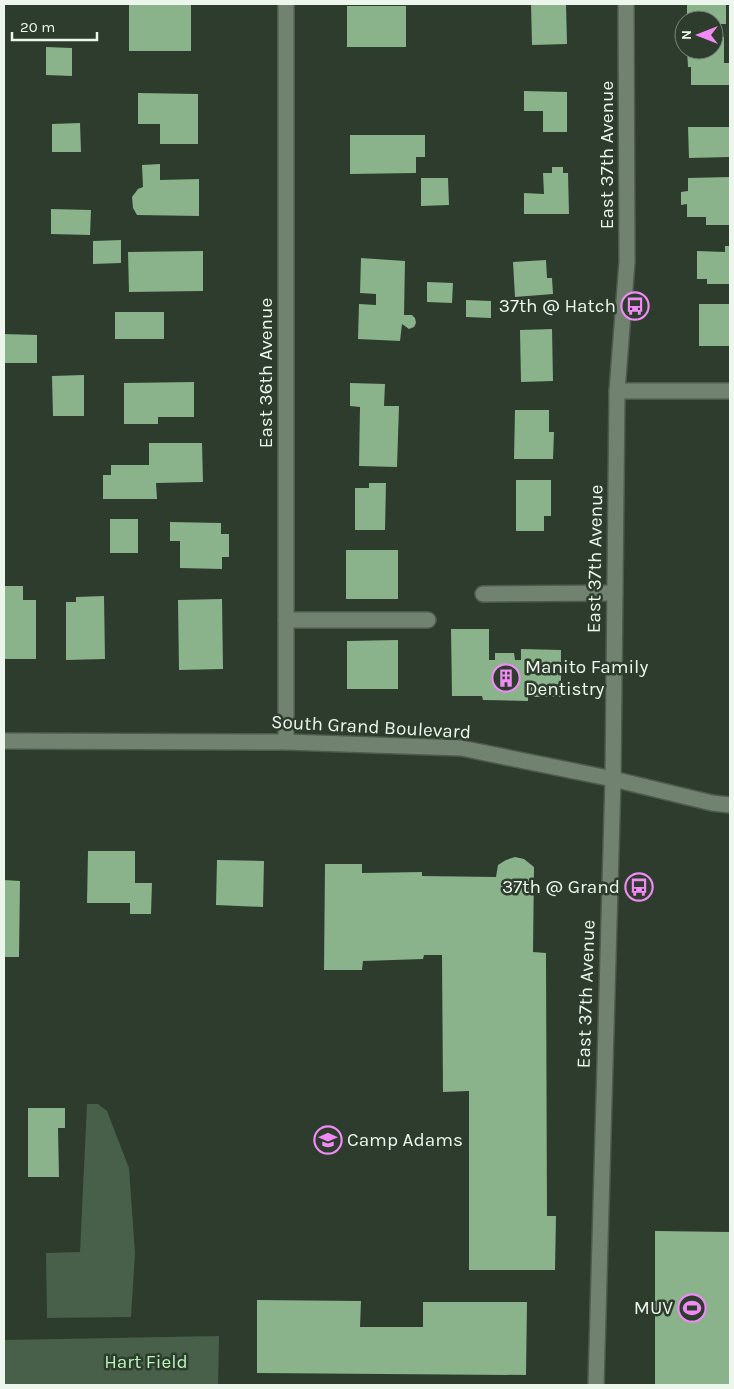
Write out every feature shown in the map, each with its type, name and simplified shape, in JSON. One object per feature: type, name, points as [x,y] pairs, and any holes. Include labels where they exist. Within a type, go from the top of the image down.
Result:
[{"type":"street","name":"East 36th Avenue","points":[[286,4],[286,742]]},
{"type":"street","name":"East 37th Avenue","points":[[596,1385],[613,779],[617,392],[627,262],[626,4]]},
{"type":"street","points":[[617,392],[730,391]]},
{"type":"street","points":[[483,594],[615,593]]},
{"type":"street","points":[[286,620],[428,620]]},
{"type":"street","name":"South Grand Boulevard","points":[[4,741],[286,742],[461,748],[613,779],[712,803],[730,805]]},
{"type":"green space","points":[[87,1104],[98,1104],[107,1111],[129,1168],[135,1253],[131,1317],[47,1318],[46,1253],[80,1252]]},
{"type":"green space","name":"Hart Field","points":[[219,1336],[218,1385],[4,1385],[4,1340]]},
{"type":"building","points":[[531,4],[566,4],[567,44],[532,45]]},
{"type":"building","points":[[687,4],[726,4],[726,24],[724,24],[724,10],[687,10]]},
{"type":"building","points":[[129,5],[191,5],[191,51],[129,51]]},
{"type":"building","points":[[347,6],[406,6],[406,47],[347,47]]},
{"type":"building","points":[[46,47],[72,48],[72,76],[46,75]]},
{"type":"building","points":[[688,60],[724,60],[724,63],[730,63],[730,85],[691,85],[691,67],[688,67]]},
{"type":"building","points":[[524,91],[567,92],[567,132],[543,132],[543,111],[524,111]]},
{"type":"building","points":[[138,93],[198,94],[198,144],[160,144],[160,124],[138,124]]},
{"type":"building","points":[[80,123],[81,152],[52,152],[52,124]]},
{"type":"building","points":[[688,127],[730,127],[730,157],[689,158]]},
{"type":"building","points":[[350,135],[425,135],[425,157],[416,157],[416,173],[350,174]]},
{"type":"building","points":[[160,164],[160,180],[199,179],[199,216],[137,215],[133,208],[132,197],[138,189],[143,187],[142,165]]},
{"type":"building","points":[[552,167],[563,167],[563,173],[568,173],[569,214],[524,214],[524,193],[544,194],[543,173],[552,173]]},
{"type":"building","points":[[730,177],[730,225],[706,225],[706,217],[687,217],[687,204],[681,205],[681,192],[688,191],[688,178]]},
{"type":"building","points":[[421,178],[448,178],[449,205],[421,206]]},
{"type":"building","points":[[51,209],[91,210],[90,235],[51,234]]},
{"type":"building","points":[[121,240],[121,263],[93,264],[93,241]]},
{"type":"building","points":[[725,246],[730,246],[730,284],[707,284],[707,279],[697,279],[697,251],[725,252]]},
{"type":"building","points":[[203,251],[203,291],[129,292],[128,252]]},
{"type":"building","points":[[361,258],[405,261],[404,315],[412,315],[416,323],[414,327],[409,329],[402,324],[400,341],[358,339],[359,304],[376,305],[376,294],[360,293]]},
{"type":"building","points":[[546,260],[547,278],[552,278],[553,294],[515,297],[513,262]]},
{"type":"building","points":[[427,282],[453,283],[452,303],[427,302]]},
{"type":"building","points":[[466,300],[491,301],[491,318],[466,317]]},
{"type":"building","points":[[699,304],[730,304],[730,346],[699,346]]},
{"type":"building","points":[[115,312],[164,312],[164,339],[115,339]]},
{"type":"building","points":[[552,329],[553,381],[521,382],[520,330]]},
{"type":"building","points":[[4,334],[37,335],[37,363],[4,363]]},
{"type":"building","points":[[84,375],[84,416],[53,416],[52,376]]},
{"type":"building","points":[[194,382],[194,417],[158,417],[158,424],[124,424],[124,383]]},
{"type":"building","points":[[350,383],[385,384],[384,406],[399,406],[397,467],[359,466],[360,407],[350,406]]},
{"type":"building","points":[[515,410],[549,410],[549,432],[554,432],[553,459],[514,459]]},
{"type":"building","points":[[149,443],[202,443],[203,482],[156,483],[157,499],[103,499],[103,475],[111,475],[111,465],[149,465]]},
{"type":"building","points":[[516,480],[551,480],[551,516],[544,516],[544,531],[516,531]]},
{"type":"building","points":[[369,483],[386,483],[385,530],[355,530],[355,488],[369,488]]},
{"type":"building","points":[[110,519],[138,519],[138,553],[110,553]]},
{"type":"building","points":[[170,522],[221,523],[221,534],[229,534],[229,557],[222,557],[222,569],[180,568],[180,541],[170,541]]},
{"type":"building","points":[[346,550],[398,550],[398,599],[346,599]]},
{"type":"building","points":[[4,586],[23,586],[23,600],[36,600],[36,659],[4,659]]},
{"type":"building","points":[[104,596],[105,659],[66,660],[66,602],[76,602],[76,597]]},
{"type":"building","points":[[222,599],[223,669],[179,670],[178,600]]},
{"type":"building","name":"Manito Family Dentistry","points":[[451,629],[489,629],[489,660],[495,660],[495,653],[514,653],[515,660],[521,660],[521,649],[561,650],[561,697],[528,697],[528,701],[483,700],[482,696],[452,696]]},
{"type":"building","points":[[398,640],[398,689],[347,689],[347,641]]},
{"type":"building","points":[[88,851],[135,851],[135,883],[152,883],[151,914],[130,914],[130,903],[87,903]]},
{"type":"building","points":[[515,857],[524,859],[534,867],[533,952],[546,953],[547,1216],[556,1216],[555,1270],[469,1270],[469,1091],[443,1092],[442,955],[424,955],[423,959],[363,961],[362,970],[324,970],[325,864],[362,864],[362,873],[422,872],[422,876],[496,877],[498,865]]},
{"type":"building","points":[[217,860],[264,861],[263,907],[216,905]]},
{"type":"building","points":[[4,880],[20,881],[19,957],[4,957]]},
{"type":"building","points":[[28,1108],[65,1108],[65,1128],[58,1128],[59,1177],[28,1177]]},
{"type":"building","name":"MUV","points":[[655,1231],[730,1232],[730,1385],[655,1385]]},
{"type":"building","points":[[257,1300],[361,1301],[360,1327],[423,1327],[423,1302],[527,1302],[526,1375],[257,1373]]},
{"type":"place","name":"37th @ Hatch","points":[[635,306]]},
{"type":"place","name":"Manito Family Dentistry","points":[[506,678]]},
{"type":"place","name":"37th @ Grand","points":[[639,887]]},
{"type":"place","name":"Camp Adams","points":[[328,1140]]},
{"type":"place","name":"MUV","points":[[692,1308]]}]
